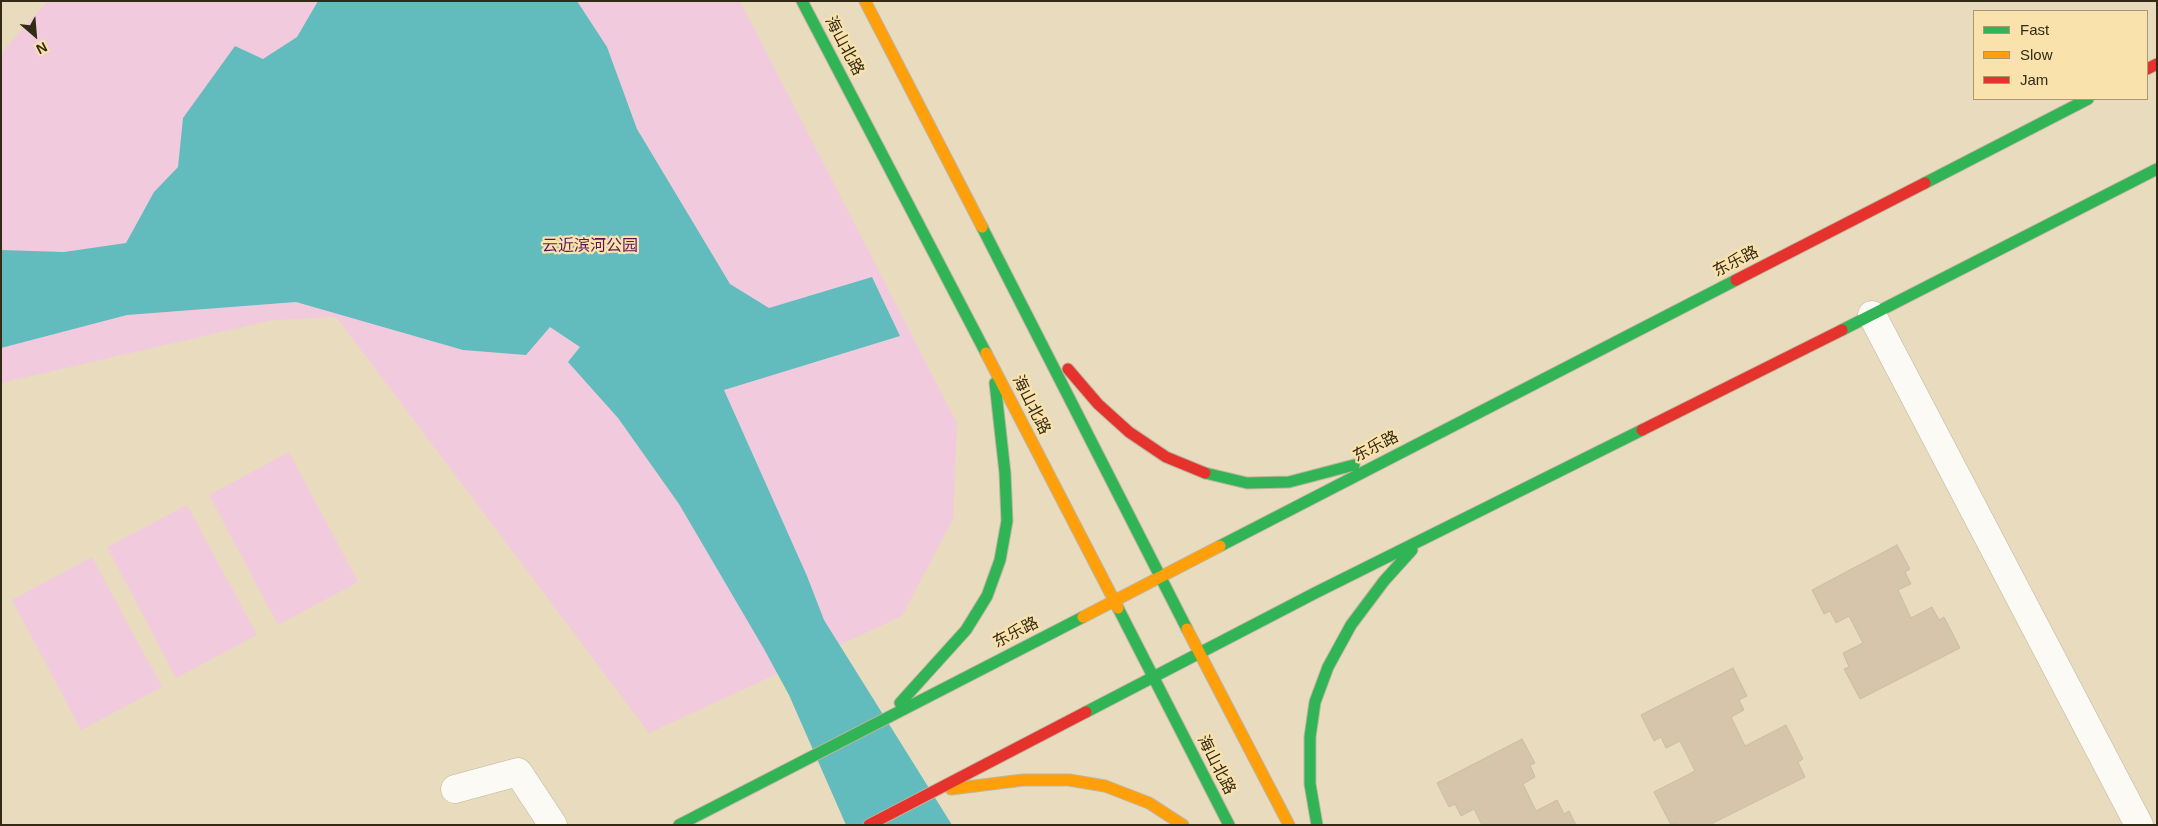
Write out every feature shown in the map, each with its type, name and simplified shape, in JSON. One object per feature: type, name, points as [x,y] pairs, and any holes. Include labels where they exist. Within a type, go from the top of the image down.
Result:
[{"type":"street","name":"海山北路","points":[[802,1],[1114,601],[1228,825]]},
{"type":"street","points":[[865,1],[1289,825]]},
{"type":"street","name":"东乐路","points":[[679,825],[2086,100]]},
{"type":"street","points":[[870,825],[1422,538],[1872,315],[2157,169]]},
{"type":"street","points":[[1872,315],[2139,825]]},
{"type":"street","points":[[1040,338],[1098,404],[1129,432],[1166,456],[1207,474],[1247,483],[1289,482],[1404,452]]},
{"type":"street","points":[[882,721],[926,676],[966,630],[987,596],[1000,560],[1007,521],[1005,473],[993,367]]},
{"type":"street","points":[[1317,825],[1310,784],[1310,737],[1315,702],[1328,667],[1350,625],[1384,581],[1422,538]]},
{"type":"street","points":[[456,789],[518,772],[553,825]]},
{"type":"street","points":[[935,790],[1023,780],[1069,780],[1105,786],[1149,803],[1183,825]]},
{"type":"green space","name":"云近滨河公园","points":[[48,1],[740,1],[957,423],[953,519],[902,616],[649,733],[336,317],[273,320],[1,383],[1,53]]},
{"type":"green space","points":[[289,452],[358,582],[278,625],[209,495]]},
{"type":"green space","points":[[187,505],[257,635],[176,678],[107,547]]},
{"type":"green space","points":[[92,557],[162,687],[81,730],[12,600]]},
{"type":"water","points":[[318,1],[577,1],[607,47],[637,129],[730,284],[769,308],[872,277],[900,336],[724,390],[807,576],[824,620],[952,825],[846,825],[789,695],[679,504],[618,418],[568,362],[580,347],[550,327],[526,355],[463,350],[296,302],[127,315],[1,348],[1,250],[64,252],[126,243],[154,192],[178,167],[183,118],[235,46],[263,59],[297,37]]},
{"type":"building","points":[[1897,545],[1910,569],[1905,572],[1911,584],[1898,590],[1911,618],[1932,607],[1939,620],[1944,617],[1960,648],[1860,699],[1844,669],[1849,667],[1843,653],[1863,643],[1849,616],[1836,623],[1830,611],[1824,614],[1812,590]]},
{"type":"building","points":[[1733,668],[1747,696],[1739,700],[1744,710],[1731,717],[1745,746],[1786,725],[1803,759],[1798,762],[1805,777],[1709,825],[1677,825],[1676,823],[1671,825],[1654,792],[1695,771],[1680,741],[1666,748],[1661,737],[1654,741],[1641,715]]},
{"type":"building","points":[[1522,739],[1535,763],[1530,765],[1535,777],[1523,784],[1536,811],[1557,800],[1564,814],[1569,811],[1576,825],[1482,825],[1474,809],[1461,816],[1455,804],[1449,807],[1437,783]]},
{"type":"traffic: fast","points":[[802,1],[986,353]]},
{"type":"traffic: fast","points":[[1925,183],[2086,100]]},
{"type":"traffic: fast","points":[[1842,330],[2157,169]]},
{"type":"traffic: fast","points":[[982,227],[1187,629]]},
{"type":"traffic: fast","points":[[1220,546],[1736,280]]},
{"type":"traffic: fast","points":[[900,703],[966,630],[987,596],[1000,560],[1007,521],[1005,473],[995,383]]},
{"type":"traffic: fast","points":[[1086,712],[1315,593],[1642,430]]},
{"type":"traffic: fast","points":[[1205,473],[1247,483],[1289,482],[1354,465]]},
{"type":"traffic: fast","points":[[1317,825],[1310,784],[1310,737],[1315,702],[1328,667],[1351,625],[1384,581],[1412,550]]},
{"type":"traffic: fast","points":[[1118,608],[1229,825]]},
{"type":"traffic: fast","points":[[679,825],[1083,617]]},
{"type":"traffic: slow","points":[[865,1],[982,227]]},
{"type":"traffic: slow","points":[[986,353],[1118,608]]},
{"type":"traffic: slow","points":[[1083,617],[1220,546]]},
{"type":"traffic: slow","points":[[1187,629],[1289,825]]},
{"type":"traffic: slow","points":[[951,789],[1023,780],[1069,780],[1105,786],[1149,803],[1183,825]]},
{"type":"traffic: jam","points":[[2148,68],[2157,64]]},
{"type":"traffic: jam","points":[[1736,280],[1925,183]]},
{"type":"traffic: jam","points":[[1642,430],[1842,330]]},
{"type":"traffic: jam","points":[[1068,369],[1098,404],[1129,432],[1166,457],[1205,473]]},
{"type":"traffic: jam","points":[[869,825],[1086,712]]}]
